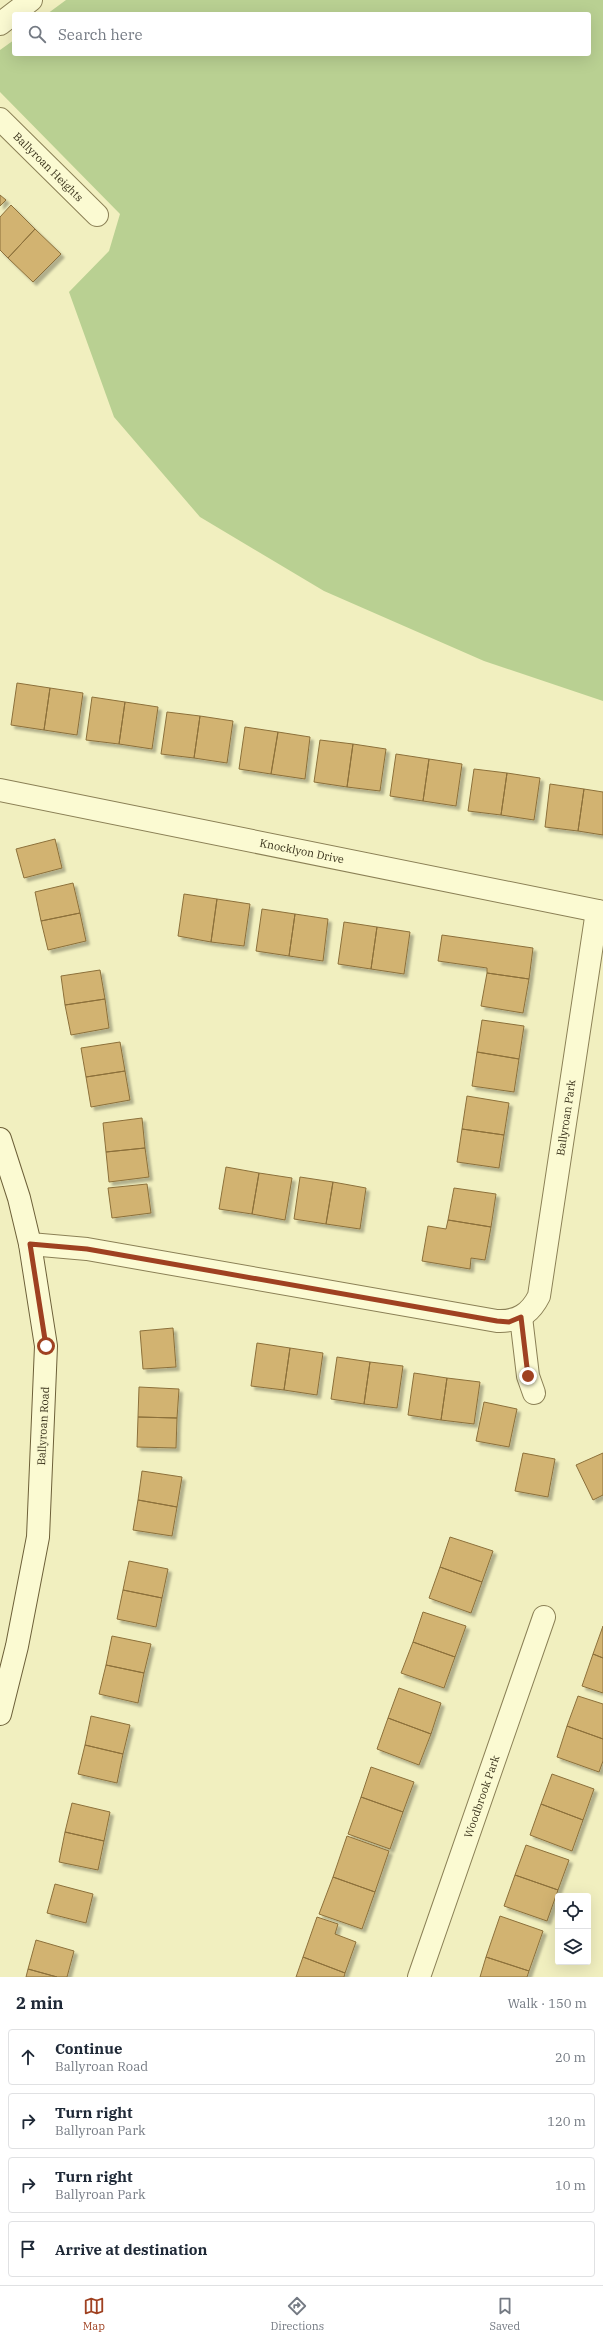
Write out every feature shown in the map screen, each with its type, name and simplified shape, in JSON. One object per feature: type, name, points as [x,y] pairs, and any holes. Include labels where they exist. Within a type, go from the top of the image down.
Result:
[{"type":"street","points":[[16,12],[31,0]]},
{"type":"street","points":[[0,24],[12,15]]},
{"type":"street","name":"Ballyroan Heights","points":[[0,119],[97,215]]},
{"type":"street","name":"Knocklyon Drive","points":[[0,790],[600,911]]},
{"type":"street","name":"Ballyroan Park","points":[[521,1317],[532,1310],[539,1296],[600,911]]},
{"type":"street","name":"Ballyroan Road","points":[[0,1139],[19,1198],[30,1244],[46,1346],[38,1537],[17,1646],[0,1714]]},
{"type":"street","points":[[30,1244],[87,1249],[497,1321],[509,1322],[521,1317],[528,1376],[534,1393]]},
{"type":"street","name":"Woodbrook Park","points":[[419,1977],[544,1617]]},
{"type":"green space","points":[[66,0],[603,0],[603,701],[484,661],[324,591],[200,517],[114,417],[69,292],[109,251],[120,214],[0,92],[0,50],[12,41],[12,56],[591,56],[591,12],[50,12]]},
{"type":"building","points":[[0,195],[6,200],[0,206]]},
{"type":"building","points":[[11,205],[35,229],[8,258],[0,250],[0,217]]},
{"type":"building","points":[[35,229],[61,254],[33,282],[8,258]]},
{"type":"building","points":[[17,683],[50,688],[44,730],[11,725]]},
{"type":"building","points":[[50,688],[83,693],[77,735],[44,730]]},
{"type":"building","points":[[92,697],[125,702],[119,744],[86,740]]},
{"type":"building","points":[[125,702],[158,707],[152,749],[119,744]]},
{"type":"building","points":[[167,712],[200,716],[194,758],[161,754]]},
{"type":"building","points":[[200,716],[233,721],[227,763],[194,758]]},
{"type":"building","points":[[245,727],[278,732],[271,774],[239,769]]},
{"type":"building","points":[[278,732],[310,737],[305,779],[271,774]]},
{"type":"building","points":[[320,740],[353,744],[347,787],[314,782]]},
{"type":"building","points":[[353,744],[386,749],[380,791],[347,787]]},
{"type":"building","points":[[396,754],[429,759],[423,801],[390,796]]},
{"type":"building","points":[[429,759],[462,764],[456,806],[423,801]]},
{"type":"building","points":[[474,769],[507,773],[501,815],[468,811]]},
{"type":"building","points":[[507,773],[540,778],[534,820],[501,815]]},
{"type":"building","points":[[550,784],[584,789],[578,831],[545,827]]},
{"type":"building","points":[[584,789],[603,792],[603,835],[578,831]]},
{"type":"building","points":[[55,839],[62,868],[24,878],[16,849]]},
{"type":"building","points":[[73,883],[80,913],[41,921],[35,892]]},
{"type":"building","points":[[184,894],[217,899],[211,942],[178,936]]},
{"type":"building","points":[[217,899],[250,904],[244,946],[211,942]]},
{"type":"building","points":[[262,909],[295,914],[289,956],[256,951]]},
{"type":"building","points":[[80,913],[86,941],[48,950],[41,921]]},
{"type":"building","points":[[295,914],[328,919],[323,961],[289,956]]},
{"type":"building","points":[[344,922],[377,927],[371,969],[338,964]]},
{"type":"building","points":[[377,927],[410,932],[404,974],[371,969]]},
{"type":"building","points":[[442,935],[533,948],[529,979],[487,973],[487,968],[438,961]]},
{"type":"building","points":[[100,970],[105,999],[65,1005],[61,976]]},
{"type":"building","points":[[487,973],[529,979],[523,1013],[481,1006]]},
{"type":"building","points":[[105,999],[109,1028],[71,1035],[65,1005]]},
{"type":"building","points":[[482,1020],[524,1026],[519,1059],[477,1052]]},
{"type":"building","points":[[120,1042],[125,1071],[86,1077],[81,1048]]},
{"type":"building","points":[[477,1052],[519,1059],[514,1092],[472,1086]]},
{"type":"building","points":[[125,1071],[130,1100],[91,1107],[86,1077]]},
{"type":"building","points":[[467,1096],[509,1103],[504,1135],[462,1129]]},
{"type":"building","points":[[142,1118],[145,1148],[106,1152],[103,1123]]},
{"type":"building","points":[[462,1129],[504,1135],[499,1168],[457,1162]]},
{"type":"building","points":[[145,1148],[149,1177],[109,1182],[106,1152]]},
{"type":"building","points":[[226,1167],[259,1173],[252,1214],[219,1209]]},
{"type":"building","points":[[259,1173],[292,1178],[285,1220],[252,1214]]},
{"type":"building","points":[[300,1177],[333,1182],[326,1224],[294,1219]]},
{"type":"building","points":[[333,1182],[366,1188],[360,1229],[326,1224]]},
{"type":"building","points":[[147,1184],[151,1213],[112,1218],[108,1188]]},
{"type":"building","points":[[454,1188],[496,1194],[491,1227],[448,1220]]},
{"type":"building","points":[[448,1220],[491,1227],[485,1260],[471,1258],[470,1269],[422,1261],[428,1226],[446,1229]]},
{"type":"building","points":[[173,1328],[176,1367],[143,1369],[140,1331]]},
{"type":"building","points":[[257,1343],[290,1348],[284,1390],[251,1386]]},
{"type":"building","points":[[290,1348],[323,1353],[317,1395],[284,1390]]},
{"type":"building","points":[[337,1357],[370,1362],[364,1404],[331,1399]]},
{"type":"building","points":[[370,1362],[403,1366],[397,1408],[364,1404]]},
{"type":"building","points":[[414,1373],[447,1378],[441,1420],[408,1415]]},
{"type":"building","points":[[447,1378],[480,1382],[474,1424],[441,1420]]},
{"type":"building","points":[[139,1387],[179,1389],[177,1418],[138,1417]]},
{"type":"building","points":[[484,1402],[517,1409],[509,1447],[476,1441]]},
{"type":"building","points":[[138,1417],[177,1418],[176,1448],[137,1447]]},
{"type":"building","points":[[523,1453],[555,1459],[548,1497],[515,1491]]},
{"type":"building","points":[[603,1453],[603,1495],[593,1500],[576,1465]]},
{"type":"building","points":[[142,1471],[182,1477],[177,1507],[138,1500]]},
{"type":"building","points":[[138,1500],[177,1507],[172,1536],[133,1530]]},
{"type":"building","points":[[450,1537],[493,1551],[482,1582],[440,1567]]},
{"type":"building","points":[[129,1561],[168,1569],[162,1598],[123,1590]]},
{"type":"building","points":[[440,1567],[482,1582],[471,1613],[429,1598]]},
{"type":"building","points":[[123,1590],[162,1598],[156,1627],[117,1619]]},
{"type":"building","points":[[423,1612],[466,1626],[455,1657],[413,1642]]},
{"type":"building","points":[[603,1626],[603,1658],[593,1654]]},
{"type":"building","points":[[112,1636],[151,1644],[144,1673],[106,1665]]},
{"type":"building","points":[[413,1642],[455,1657],[444,1688],[401,1673]]},
{"type":"building","points":[[593,1654],[603,1658],[603,1693],[582,1686]]},
{"type":"building","points":[[106,1665],[144,1673],[138,1703],[99,1694]]},
{"type":"building","points":[[399,1688],[441,1703],[431,1734],[388,1718]]},
{"type":"building","points":[[578,1696],[603,1704],[603,1739],[567,1726]]},
{"type":"building","points":[[91,1716],[130,1725],[123,1754],[85,1745]]},
{"type":"building","points":[[388,1718],[431,1734],[419,1765],[377,1749]]},
{"type":"building","points":[[567,1726],[603,1739],[603,1761],[599,1772],[557,1757]]},
{"type":"building","points":[[85,1745],[123,1754],[117,1783],[78,1774]]},
{"type":"building","points":[[371,1767],[414,1782],[403,1812],[361,1797]]},
{"type":"building","points":[[552,1774],[594,1789],[583,1820],[541,1804]]},
{"type":"building","points":[[361,1797],[403,1812],[390,1849],[348,1834]]},
{"type":"building","points":[[72,1803],[110,1812],[104,1841],[65,1832]]},
{"type":"building","points":[[541,1804],[583,1820],[572,1851],[530,1835]]},
{"type":"building","points":[[65,1832],[104,1841],[98,1870],[59,1862]]},
{"type":"building","points":[[347,1836],[389,1851],[375,1892],[333,1877]]},
{"type":"building","points":[[526,1845],[569,1860],[558,1890],[515,1875]]},
{"type":"building","points":[[515,1875],[558,1890],[557,1893],[555,1893],[555,1898],[547,1921],[504,1906]]},
{"type":"building","points":[[333,1877],[375,1892],[362,1929],[319,1914]]},
{"type":"building","points":[[55,1884],[93,1894],[86,1923],[47,1913]]},
{"type":"building","points":[[500,1916],[543,1931],[529,1971],[486,1957]]},
{"type":"building","points":[[317,1917],[338,1924],[335,1934],[356,1942],[345,1973],[303,1957]]},
{"type":"building","points":[[36,1940],[74,1951],[67,1977],[57,1977],[28,1969]]},
{"type":"building","points":[[303,1957],[345,1973],[344,1977],[296,1977]]},
{"type":"building","points":[[486,1957],[529,1971],[527,1977],[480,1977]]},
{"type":"building","points":[[28,1969],[57,1977],[26,1977]]},
{"type":"route","points":[[46,1346],[30,1244],[87,1249],[497,1321],[509,1322],[521,1317],[526,1348],[528,1376]]}]
